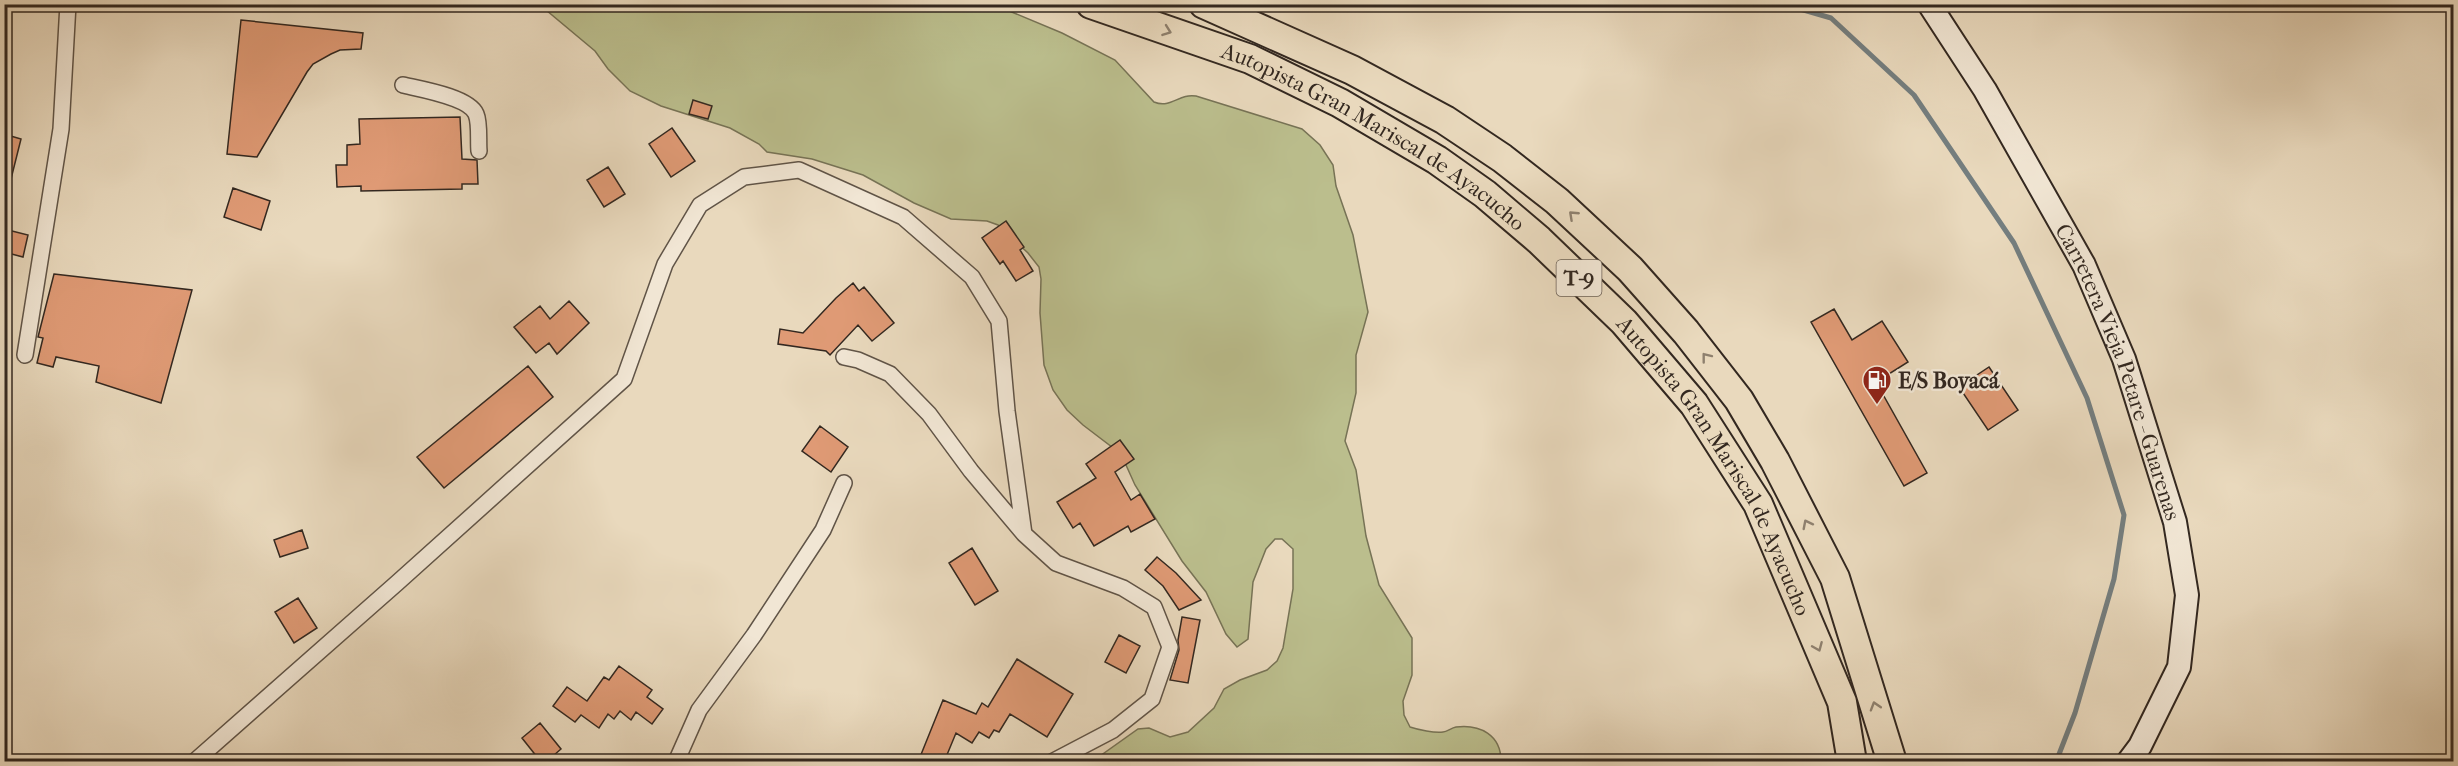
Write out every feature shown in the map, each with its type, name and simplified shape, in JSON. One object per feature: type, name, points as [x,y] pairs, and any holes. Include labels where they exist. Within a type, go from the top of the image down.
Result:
[{"type":"highway","points":[[1077,4],[1122,15]]},
{"type":"highway","name":"Autopista Gran Mariscal de Ayacucho","points":[[1091,4],[1250,59],[1340,103],[1437,160],[1485,194],[1521,225],[1624,322],[1694,404],[1758,504],[1842,702],[1852,762]]},
{"type":"highway","name":"Autopista Gran Mariscal de Ayacucho","points":[[1204,4],[1352,70],[1445,120],[1502,158],[1557,201],[1630,269],[1686,332],[1739,400],[1775,461],[1835,578],[1892,762]]},
{"type":"main road","name":"Carretera Vieja Petare - Guarenas","points":[[1929,4],[1984,90],[2084,265],[2124,359],[2175,522],[2187,594],[2179,667],[2140,746],[2128,762]]},
{"type":"street","points":[[25,355],[62,129],[68,4]]},
{"type":"street","points":[[403,85],[452,97],[470,106],[477,114],[479,151]]},
{"type":"street","points":[[194,762],[624,379],[665,264],[700,205],[744,177],[799,170],[903,218],[972,278],[999,321],[1006,411],[1024,534]]},
{"type":"street","points":[[844,357],[858,360],[890,374],[929,414],[971,471],[1024,534],[1056,563],[1123,588],[1154,607],[1170,647],[1152,699],[1113,730],[1052,762]]},
{"type":"street","points":[[676,762],[699,710],[754,635],[823,530],[843,483]]},
{"type":"green space","points":[[540,5],[995,5],[1062,33],[1115,60],[1154,102],[1165,104],[1196,96],[1302,129],[1320,145],[1333,165],[1336,186],[1353,235],[1368,312],[1356,355],[1356,393],[1345,441],[1356,470],[1366,536],[1379,585],[1412,638],[1412,675],[1403,701],[1404,715],[1410,727],[1422,730],[1443,732],[1456,727],[1473,727],[1488,733],[1497,744],[1501,761],[1093,761],[1138,729],[1149,728],[1170,737],[1188,732],[1214,708],[1224,689],[1267,670],[1277,661],[1283,648],[1293,589],[1293,549],[1282,539],[1275,539],[1266,549],[1253,582],[1248,639],[1237,647],[1226,634],[1206,592],[1182,561],[1135,485],[1121,454],[1067,410],[1053,390],[1044,365],[1039,267],[1028,253],[998,225],[987,221],[951,219],[914,203],[863,175],[812,159],[767,152],[759,144],[730,128],[661,106],[630,91],[608,69],[595,51]]},
{"type":"building","points":[[241,20],[363,33],[361,49],[340,50],[313,64],[257,157],[227,154]]},
{"type":"building","points":[[693,100],[712,106],[708,119],[689,114]]},
{"type":"building","points":[[460,117],[462,159],[477,160],[478,184],[462,184],[462,189],[361,191],[361,186],[337,187],[336,165],[347,165],[347,145],[360,144],[359,119]]},
{"type":"building","points":[[672,128],[695,161],[671,177],[649,144]]},
{"type":"building","points":[[4,134],[21,139],[10,183],[4,183]]},
{"type":"building","points":[[608,167],[625,194],[604,207],[587,180]]},
{"type":"building","points":[[233,188],[270,201],[261,230],[224,217]]},
{"type":"building","points":[[1006,221],[1024,247],[1020,250],[1033,271],[1016,281],[1003,261],[1000,264],[982,238]]},
{"type":"building","points":[[4,229],[28,235],[23,257],[4,252]]},
{"type":"building","points":[[54,274],[192,290],[161,403],[96,382],[99,366],[56,357],[53,367],[37,363],[43,338],[38,337]]},
{"type":"building","points":[[853,283],[859,291],[864,287],[894,323],[872,341],[858,325],[830,355],[826,351],[778,344],[780,329],[803,333]]},
{"type":"building","points":[[569,301],[589,323],[557,354],[549,343],[536,353],[514,327],[540,306],[550,319]]},
{"type":"building","points":[[1834,309],[1852,340],[1882,321],[1908,362],[1876,382],[1927,473],[1904,486],[1811,322]]},
{"type":"building","points":[[528,366],[553,397],[444,488],[417,457]]},
{"type":"building","points":[[1989,367],[2018,410],[1988,430],[1959,387]]},
{"type":"building","points":[[820,426],[848,447],[831,472],[802,451]]},
{"type":"building","points":[[1120,440],[1134,459],[1115,472],[1131,500],[1140,494],[1155,519],[1131,532],[1128,526],[1094,546],[1080,523],[1073,528],[1057,502],[1096,478],[1086,464]]},
{"type":"building","points":[[302,530],[308,548],[280,557],[274,540]]},
{"type":"building","points":[[972,548],[998,591],[975,605],[949,563]]},
{"type":"building","points":[[1157,557],[1176,573],[1201,600],[1179,610],[1163,586],[1145,570]]},
{"type":"building","points":[[298,598],[317,628],[294,643],[275,612]]},
{"type":"building","points":[[1182,617],[1200,620],[1188,683],[1170,680],[1179,650],[1178,640]]},
{"type":"building","points":[[1119,635],[1140,646],[1126,673],[1105,662]]},
{"type":"building","points":[[1017,659],[1073,694],[1047,737],[1010,714],[999,732],[994,730],[989,738],[979,732],[972,743],[956,733],[944,762],[918,762],[943,700],[976,714],[982,703],[988,707]]},
{"type":"building","points":[[619,666],[652,690],[647,697],[663,709],[652,724],[636,712],[631,720],[620,711],[614,719],[608,714],[599,728],[581,715],[575,722],[553,706],[567,687],[587,701],[604,677],[609,680]]},
{"type":"building","points":[[540,723],[561,749],[546,762],[541,762],[522,738]]},
{"type":"waterway","points":[[1783,4],[1831,18],[1914,95],[2014,243],[2087,398],[2124,515],[2114,579],[2075,713],[2056,762]]},
{"type":"place","name":"E/S Boyacá","points":[[1877,406]]}]
